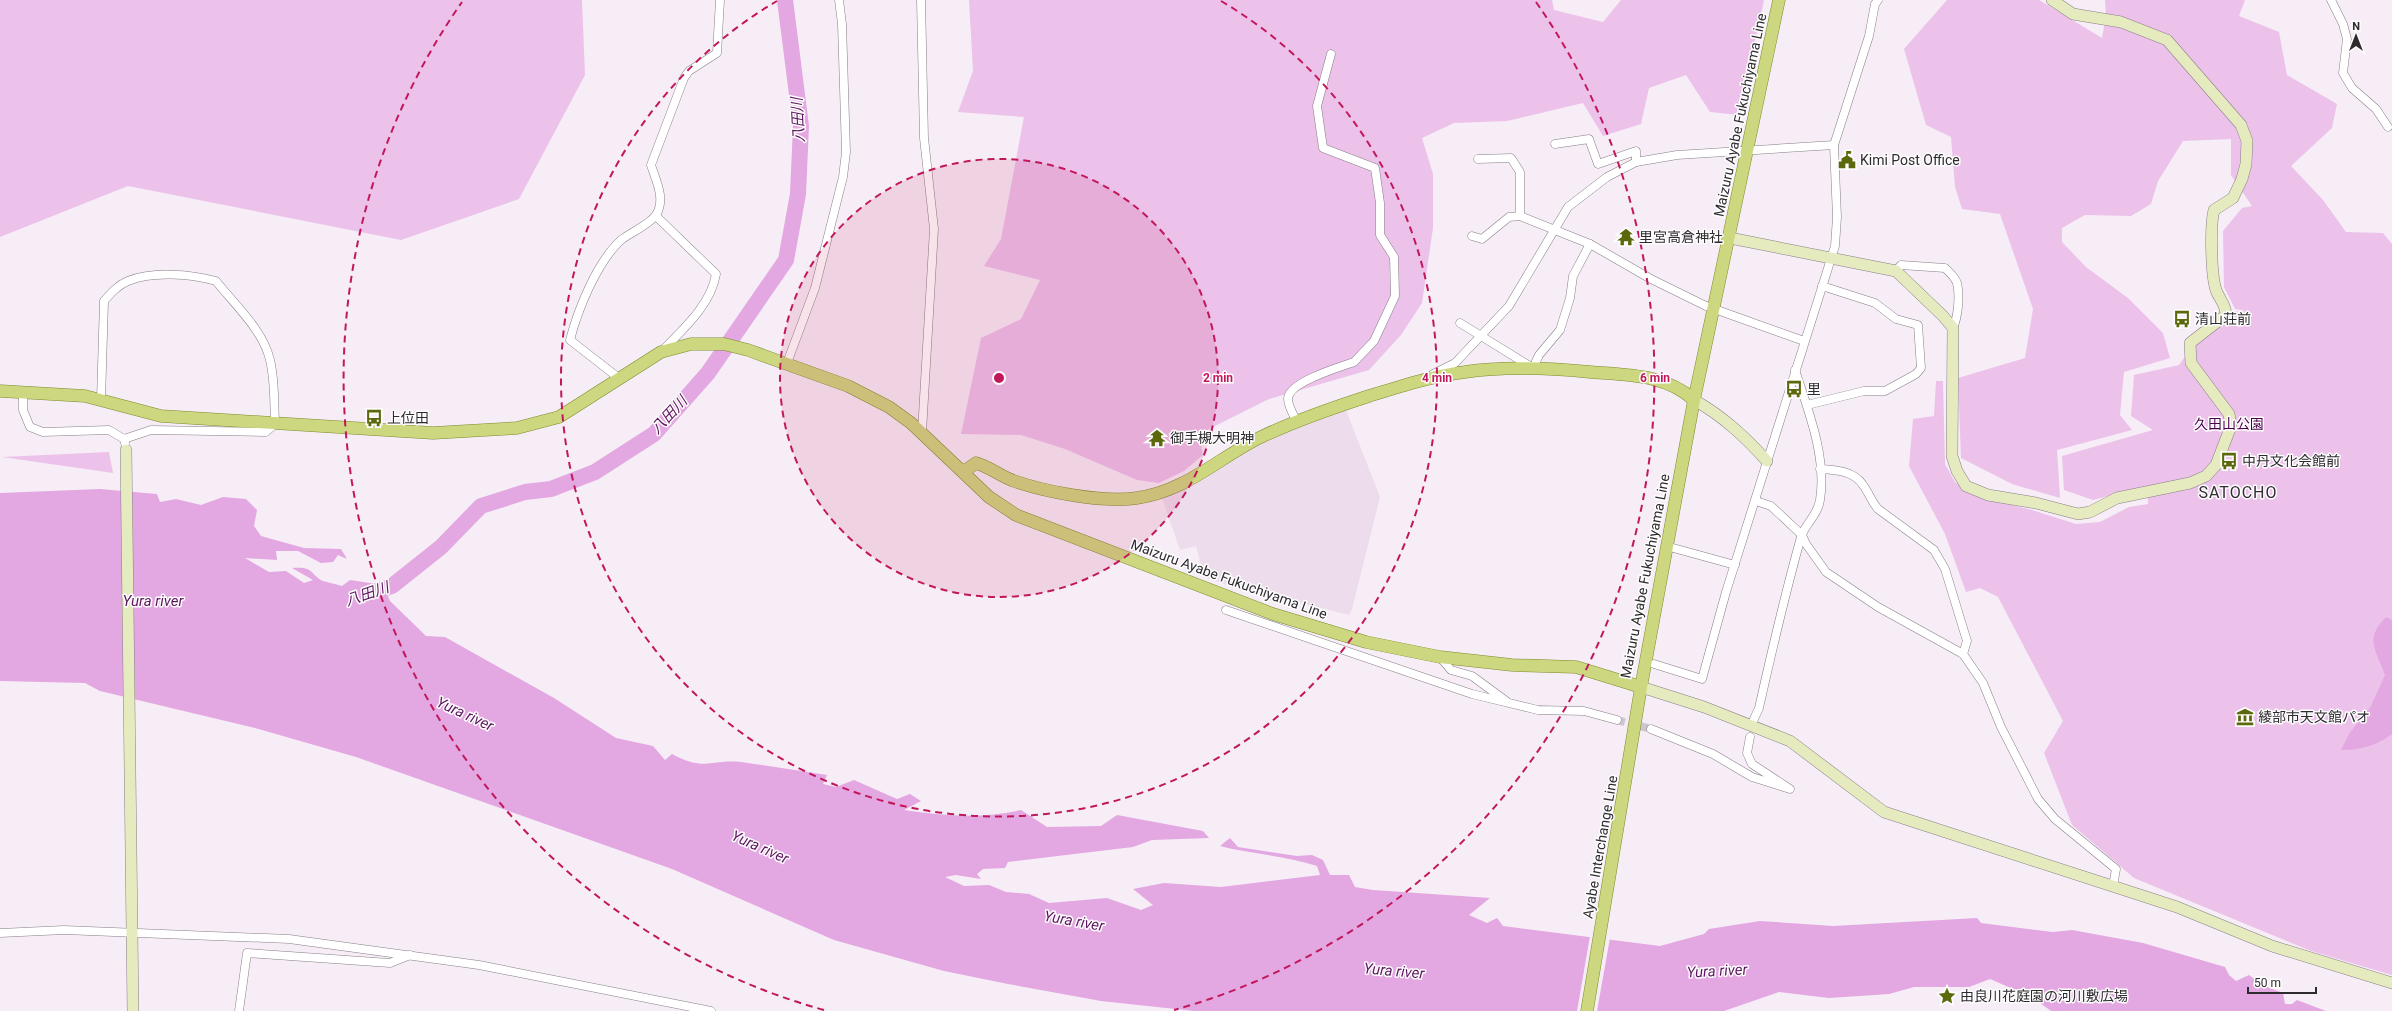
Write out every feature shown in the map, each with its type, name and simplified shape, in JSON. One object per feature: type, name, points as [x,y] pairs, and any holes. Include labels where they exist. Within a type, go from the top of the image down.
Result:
[{"type":"main road","name":"Maizuru Ayabe Fukuchiyama Line","points":[[0,391],[57,393],[101,400],[161,416],[433,433],[517,428],[559,417],[661,352],[672,347],[698,343],[724,344],[767,357],[848,386],[889,407],[922,432],[989,497],[1016,515],[1064,535],[1273,614],[1366,642],[1440,657],[1512,665],[1576,667],[1641,687],[1694,400],[1715,309],[1779,0]]},
{"type":"main road","points":[[964,472],[976,463],[987,466],[1012,480],[1049,491],[1090,497],[1137,498],[1183,484],[1259,438],[1333,408],[1425,379],[1484,370],[1533,368],[1636,376],[1666,381],[1684,391],[1694,400]]},
{"type":"main road","name":"Ayabe Interchange Line","points":[[1587,1011],[1641,687]]},
{"type":"street","points":[[620,378],[570,340],[578,312],[600,269],[612,251],[621,241],[656,216],[660,202],[660,192],[651,165],[684,78],[689,71],[717,53],[720,0]]},
{"type":"street","points":[[787,364],[815,288],[844,171],[846,152],[844,82],[842,24],[839,0]]},
{"type":"street","points":[[921,0],[924,138],[934,229],[922,432]]},
{"type":"street","points":[[1896,271],[1901,265],[1945,268],[1954,277],[1957,284],[1957,319],[1953,328],[1952,456],[1957,471],[1966,486],[1988,496],[2036,503],[2078,514],[2090,512],[2117,498],[2190,483],[2206,476],[2216,465],[2231,426],[2229,414],[2191,363],[2190,343],[2226,315],[2226,308],[2216,290],[2211,223],[2214,210],[2234,198],[2246,164],[2247,141],[2241,125],[2167,40],[2121,22],[2073,14],[2052,0]]},
{"type":"street","points":[[2331,0],[2343,24],[2347,39],[2343,73],[2352,88],[2376,109],[2388,127]]},
{"type":"street","points":[[1654,664],[1702,679],[1735,565],[1835,246],[1837,217],[1834,145],[1869,36],[1875,1]]},
{"type":"street","points":[[1297,422],[1288,400],[1289,392],[1299,384],[1354,362],[1374,341],[1396,296],[1394,257],[1380,235],[1380,203],[1376,168],[1324,148],[1317,106],[1332,54]]},
{"type":"street","points":[[1555,144],[1589,139],[1598,164],[1636,151],[1636,162]]},
{"type":"street","points":[[1425,379],[1455,363],[1482,336],[1509,306],[1568,207],[1607,177],[1636,162],[1677,155],[1748,149],[1834,145]]},
{"type":"street","points":[[1478,159],[1511,158],[1520,172],[1520,216]]},
{"type":"street","points":[[656,216],[716,274],[707,296],[693,319],[661,352]]},
{"type":"street","points":[[1472,236],[1482,239],[1509,217],[1520,216],[1554,231],[1590,244],[1651,279],[1715,309],[1804,341]]},
{"type":"street","points":[[1730,238],[1896,271],[1943,316],[1953,328]]},
{"type":"street","points":[[1460,323],[1533,368],[1539,354],[1560,330],[1573,276],[1590,244]]},
{"type":"street","points":[[101,400],[104,301],[114,290],[127,281],[183,275],[216,281],[257,332],[270,358],[272,369],[275,424],[266,432],[151,430],[125,444]]},
{"type":"street","points":[[1806,405],[1864,391],[1885,391],[1916,374],[1921,368],[1918,325],[1896,319],[1874,303],[1822,286]]},
{"type":"street","points":[[1754,719],[1758,708],[1782,603],[1802,535],[1816,513],[1820,500],[1820,469],[1818,449],[1795,370]]},
{"type":"street","points":[[23,392],[23,410],[30,427],[43,432],[110,430],[125,444],[133,1011]]},
{"type":"street","points":[[1694,400],[1716,412],[1744,437],[1767,461]]},
{"type":"street","points":[[1820,469],[1854,475],[1863,484],[1871,501],[1878,509],[1934,550],[1945,569],[1967,641],[1963,654]]},
{"type":"street","points":[[1756,501],[1771,506],[1802,535],[1806,544],[1826,572],[1878,607],[1963,654],[1984,683],[2001,727],[2038,799],[2055,819],[2116,869],[2113,886]]},
{"type":"street","points":[[1666,546],[1735,565]]},
{"type":"street","points":[[1226,610],[1472,694],[1538,710],[1584,711],[1617,720]]},
{"type":"street","points":[[1440,657],[1451,670],[1472,676],[1510,704]]},
{"type":"street","points":[[1641,687],[1704,707],[1790,741],[1884,812],[2184,910],[2272,946],[2392,983]]},
{"type":"street","points":[[1651,729],[1714,754],[1752,777],[1790,789],[1752,764],[1747,753],[1750,738]]},
{"type":"street","points":[[0,933],[64,930],[288,939],[479,965],[711,1011]]},
{"type":"street","points":[[240,1011],[247,953],[312,959],[390,963],[411,955]]},
{"type":"shaded area","points":[[1346,410],[1380,497],[1352,609],[1349,615],[1294,601],[1282,604],[1204,577],[1196,546],[1180,550],[1161,495],[1257,444]]},
{"type":"green space","points":[[0,0],[582,0],[585,75],[519,199],[401,240],[128,186],[0,237]]},
{"type":"green space","points":[[969,0],[1552,0],[1554,10],[1603,22],[1621,0],[1764,0],[1739,115],[1710,112],[1686,75],[1649,88],[1641,124],[1603,136],[1583,103],[1507,121],[1454,123],[1422,138],[1433,174],[1433,228],[1422,303],[1401,335],[1369,370],[1269,399],[1199,434],[1203,455],[1184,471],[1159,483],[1137,480],[1065,449],[1021,435],[961,434],[981,338],[1021,319],[1040,280],[984,266],[1001,239],[1024,117],[958,112],[973,71]]},
{"type":"green space","name":"久田山公園","points":[[1947,0],[2039,0],[2102,38],[2106,16],[2105,0],[2245,0],[2239,16],[2279,32],[2287,75],[2337,104],[2332,128],[2291,166],[2323,200],[2346,232],[2383,233],[2392,244],[2392,975],[2311,951],[2134,878],[2072,825],[2044,753],[2063,721],[1998,597],[1980,588],[1966,592],[1945,534],[1909,466],[1913,419],[1934,416],[1936,381],[1943,381],[1945,464],[1955,482],[1976,496],[2032,510],[2076,524],[2100,522],[2129,507],[2148,504],[2147,486],[2093,500],[2064,490],[2062,456],[2153,430],[2131,416],[2134,375],[2179,365],[2198,338],[2230,312],[2246,311],[2235,309],[2224,287],[2223,231],[2242,208],[2252,206],[2231,175],[2231,139],[2183,141],[2158,181],[2151,204],[2131,216],[2085,215],[2062,228],[2062,242],[2086,267],[2128,298],[2163,333],[2170,358],[2124,372],[2120,415],[2132,430],[2057,450],[2060,498],[2012,484],[1961,458],[1958,378],[2025,358],[2033,309],[2000,214],[1962,209],[1955,187],[1951,137],[1926,125],[1904,49]]},
{"type":"green space","points":[[109,452],[113,473],[2,457]]},
{"type":"water","name":"Yura river","points":[[100,489],[157,494],[160,502],[176,499],[201,505],[223,497],[246,499],[257,510],[254,526],[261,536],[304,548],[341,549],[347,559],[338,555],[333,562],[321,563],[298,551],[276,551],[277,560],[245,558],[269,572],[286,571],[304,583],[313,580],[292,568],[308,569],[323,581],[342,586],[350,580],[383,585],[390,601],[426,636],[445,637],[554,698],[616,738],[653,746],[665,760],[672,754],[700,764],[741,762],[827,775],[823,784],[836,787],[854,780],[897,799],[910,794],[921,801],[904,810],[948,815],[977,816],[1021,810],[1047,827],[1101,826],[1117,815],[1203,831],[1209,838],[1152,840],[1133,847],[1008,862],[1005,868],[983,869],[977,874],[981,879],[956,875],[945,877],[964,886],[989,885],[1006,892],[1029,894],[1049,903],[1107,898],[1141,910],[1153,905],[1133,889],[1164,883],[1221,887],[1320,875],[1317,866],[1281,857],[1220,846],[1230,838],[1238,847],[1297,856],[1312,855],[1323,860],[1330,875],[1349,875],[1355,887],[1373,890],[1490,898],[1469,915],[1487,923],[1497,918],[1503,926],[1660,946],[1704,934],[1709,929],[1760,921],[1833,926],[1977,918],[1981,923],[2053,932],[2072,930],[2143,943],[2225,967],[2229,975],[2236,981],[2249,975],[2262,985],[2283,993],[2285,1004],[2292,1004],[2297,1000],[2326,1011],[2051,1011],[2032,997],[1990,979],[1969,987],[1914,987],[1889,994],[1829,998],[1779,992],[1724,1011],[1194,1011],[1101,1001],[944,971],[834,940],[672,869],[356,757],[255,728],[100,691],[85,683],[0,681],[0,493]]},
{"type":"water","points":[[2386,617],[2392,620],[2392,734],[2380,742],[2368,746],[2341,750],[2349,734],[2371,706],[2385,675],[2376,651],[2374,638],[2375,632],[2379,625]]},
{"type":"pier","points":[[1590,936],[1610,938],[1597,1011],[1577,1011]]},
{"type":"waterway","name":"八田川","points":[[364,595],[392,586],[441,547],[481,506],[525,492],[551,489],[595,472],[654,434],[708,373],[786,260],[798,194],[801,126],[785,0]]},
{"type":"tunnel","points":[[1617,720],[1651,729]]},
{"type":"place","name":"Kimi Post Office","points":[[1847,160]]},
{"type":"place","name":"里宮高倉神社","points":[[1626,237]]},
{"type":"place","name":"清山荘前","points":[[2182,319]]},
{"type":"place","name":"里","points":[[1794,389]]},
{"type":"place","name":"上位田","points":[[374,418]]},
{"type":"place","name":"御手槻大明神","points":[[1157,438]]},
{"type":"place","name":"中丹文化会館前","points":[[2229,461]]},
{"type":"place","name":"綾部市天文館パオ","points":[[2245,717]]},
{"type":"place","name":"由良川花庭園の河川敷広場","points":[[1947,996]]},
{"type":"district","name":"SATOCHO","points":[[2238,492]]}]
